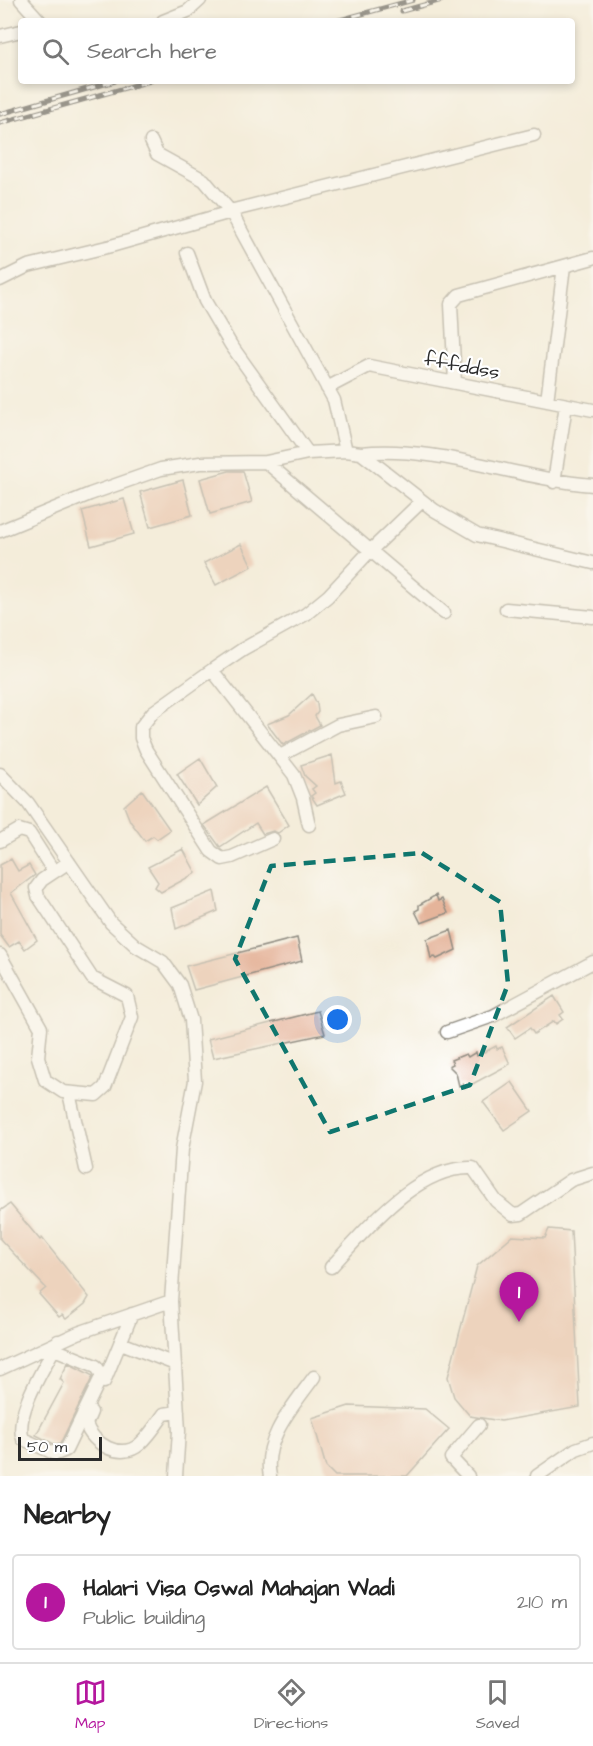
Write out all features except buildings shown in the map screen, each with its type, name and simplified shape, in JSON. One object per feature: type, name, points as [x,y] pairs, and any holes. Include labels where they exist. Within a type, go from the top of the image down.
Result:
[{"type":"street","points":[[21,0],[37,18]]},
{"type":"street","points":[[170,18],[188,11],[200,0]]},
{"type":"street","points":[[0,36],[18,32]]},
{"type":"street","points":[[0,280],[28,266],[111,246],[230,211],[534,135]]},
{"type":"street","points":[[151,141],[157,154],[204,180],[230,211],[334,400],[346,451]]},
{"type":"street","points":[[187,253],[205,301],[231,345],[308,453]]},
{"type":"street","points":[[455,383],[452,304],[459,295],[593,258]]},
{"type":"street","points":[[547,401],[564,266]]},
{"type":"street","name":"fffddss","points":[[327,388],[369,366],[593,410]]},
{"type":"street","points":[[554,482],[566,405]]},
{"type":"street","points":[[0,531],[90,494],[161,469],[200,463],[266,462],[308,453],[386,451],[417,453],[554,482],[593,485]]},
{"type":"street","points":[[361,453],[422,501],[477,535],[593,563]]},
{"type":"street","points":[[266,462],[369,552],[444,613]]},
{"type":"street","points":[[273,839],[222,859],[211,851],[141,738],[141,727],[153,712],[212,670],[243,649],[306,614],[328,596],[369,552],[422,501]]},
{"type":"street","points":[[506,609],[593,617]]},
{"type":"street","points":[[212,670],[294,775],[303,798],[309,825]]},
{"type":"street","points":[[280,756],[338,725],[376,717]]},
{"type":"street","points":[[0,774],[28,803],[111,923],[136,946],[163,962],[180,985],[191,1020],[195,1082],[182,1149],[171,1301],[178,1412],[176,1476]]},
{"type":"street","points":[[0,841],[19,831],[29,833],[54,872]]},
{"type":"street","points":[[0,955],[41,1028],[38,1057],[45,1080],[69,1094],[96,1095],[105,1087],[132,1017],[128,996],[92,978],[38,896],[36,888],[69,862]]},
{"type":"street","points":[[447,1032],[493,1016],[593,962]]},
{"type":"street","points":[[69,1094],[86,1169]]},
{"type":"street","points":[[331,1267],[395,1202],[431,1177],[446,1171],[473,1168],[496,1201],[513,1215],[521,1214],[571,1180],[593,1173]]},
{"type":"street","points":[[0,1369],[132,1314],[171,1301]]},
{"type":"street","points":[[132,1314],[86,1425],[89,1434],[102,1446],[128,1449],[139,1446],[164,1414],[178,1412]]},
{"type":"street","points":[[120,1342],[175,1364]]},
{"type":"street","points":[[56,1345],[96,1366],[102,1375],[66,1450],[56,1454],[23,1438],[20,1421],[56,1345]]},
{"type":"street","points":[[270,1476],[271,1447],[287,1416],[314,1377]]},
{"type":"street","points":[[468,1476],[451,1458],[479,1425]]},
{"type":"street","points":[[537,1476],[576,1449],[593,1443]]},
{"type":"highlighted area","points":[[422,853],[500,902],[508,984],[470,1085],[330,1132],[235,959],[271,866]]},
{"type":"railway","points":[[347,18],[413,0]]},
{"type":"railway","points":[[402,11],[442,0]]},
{"type":"railway","points":[[0,114],[105,84]]},
{"type":"railway","points":[[0,123],[139,84]]},
{"type":"place","name":"Halari Visa Oswal Mahajan Wadi","points":[[519,1322]]}]
